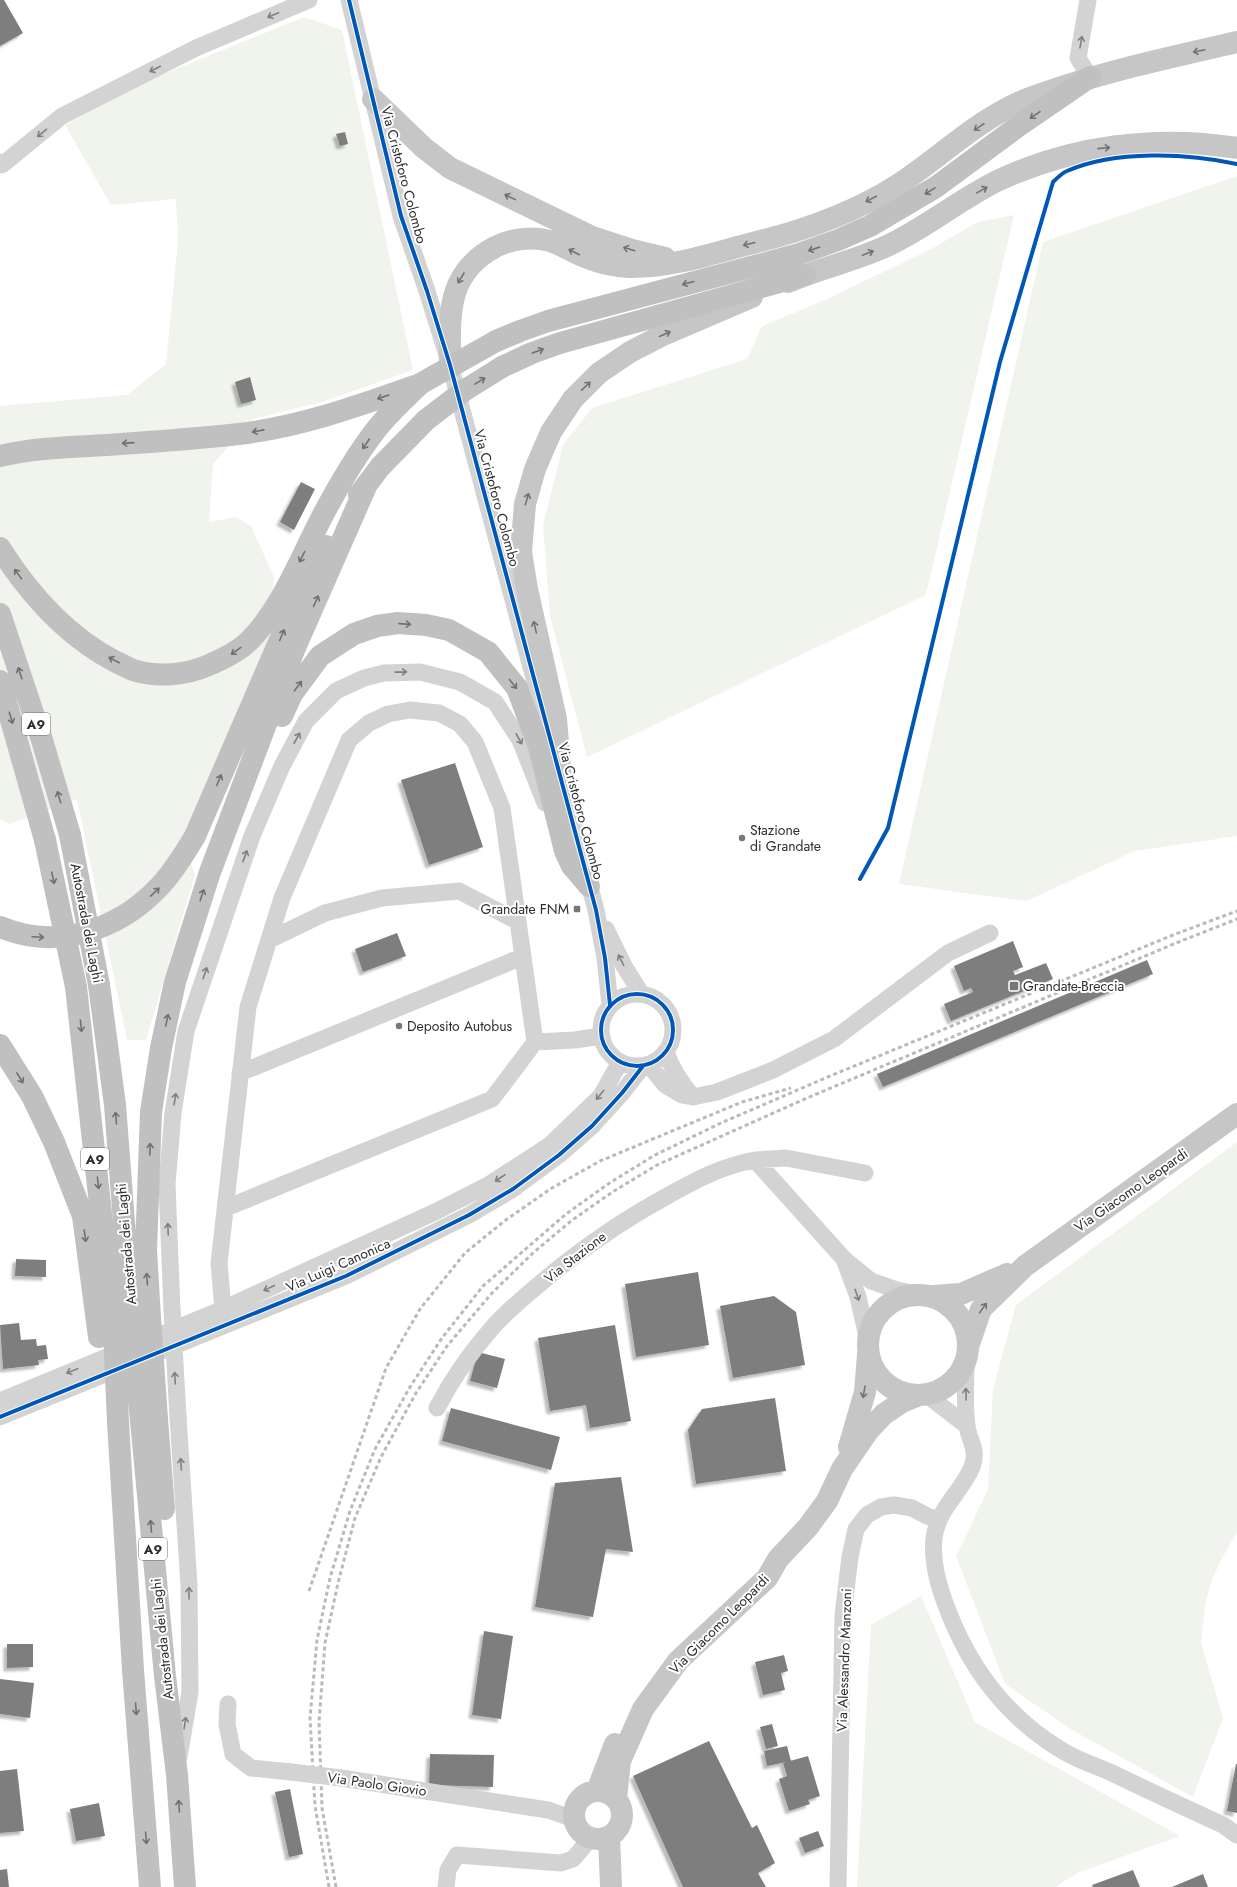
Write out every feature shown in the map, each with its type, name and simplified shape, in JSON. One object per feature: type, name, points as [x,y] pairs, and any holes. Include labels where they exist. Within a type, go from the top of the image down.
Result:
[{"type":"highway","points":[[0,456],[44,448],[186,440],[241,434],[297,423],[335,413],[420,384],[496,342],[520,331],[548,321],[796,255],[838,240],[895,213],[936,187],[1017,127],[1090,77]]},
{"type":"highway","points":[[0,927],[31,936],[58,938],[82,934],[118,920],[141,904],[161,885],[182,859],[195,836],[295,605],[338,525],[367,484],[400,445],[426,420],[465,390],[502,367],[532,353],[560,343],[805,274]]},
{"type":"highway","points":[[0,548],[24,582],[48,611],[75,635],[103,655],[132,670],[157,675],[182,673],[201,668],[227,657],[248,642],[264,624],[283,593],[347,472],[375,431],[420,384]]},
{"type":"highway","points":[[124,1328],[146,1250],[151,1112],[161,1048],[175,982],[210,872],[294,650],[367,484]]},
{"type":"highway","name":"Autostrada dei Laghi","points":[[0,614],[37,725],[70,835],[100,985],[115,1105],[124,1328],[112,1423],[150,1887]]},
{"type":"highway","points":[[210,872],[223,857],[269,743],[292,694],[320,656],[354,634],[377,626],[398,623],[426,625],[449,630],[488,652],[517,688],[539,747],[565,851],[572,866],[589,886]]},
{"type":"highway","name":"Autostrada dei Laghi","points":[[0,681],[45,840],[76,987],[124,1328],[159,1419],[165,1676],[176,1775],[185,1887]]},
{"type":"highway","points":[[0,1045],[32,1096],[54,1142],[124,1328]]},
{"type":"main road","points":[[450,365],[450,315],[455,289],[463,273],[478,258],[496,246],[515,240],[535,238],[549,240],[586,258],[626,267],[647,266],[680,261],[757,242],[826,220],[895,186],[977,128],[1020,102],[1090,77],[1135,65],[1237,42]]},
{"type":"main road","points":[[373,99],[424,148],[450,168],[592,237],[632,250],[680,261]]},
{"type":"main road","points":[[562,790],[556,719],[527,589],[521,552],[525,504],[536,469],[551,432],[573,399],[599,373],[630,352],[661,336],[805,274],[892,244],[998,181],[1063,155],[1099,148],[1143,144],[1187,144],[1237,148]]},
{"type":"main road","name":"Via Giacomo Leopardi","points":[[842,1470],[865,1392],[868,1347],[876,1318],[887,1305],[900,1298],[926,1295],[961,1294],[990,1283],[1024,1266],[1237,1114]]},
{"type":"main road","name":"Via Giacomo Leopardi","points":[[598,1839],[615,1833],[622,1820],[622,1812],[606,1795],[643,1709],[678,1661],[767,1578],[778,1559],[808,1527],[827,1501],[842,1470],[868,1431],[884,1414],[902,1402],[948,1386],[959,1375],[981,1309],[1024,1266]]},
{"type":"main road","points":[[926,1295],[945,1302],[955,1309],[965,1325],[967,1353]]},
{"type":"main road","points":[[868,1347],[873,1366],[879,1377],[891,1387],[906,1393],[923,1395]]},
{"type":"main road","points":[[606,1795],[582,1797],[577,1803],[574,1819],[579,1831],[598,1839],[611,1887]]},
{"type":"street","points":[[1,164],[62,116],[196,48],[309,0]]},
{"type":"street","name":"Via Cristoforo Colombo","points":[[349,0],[401,216],[427,291],[450,365],[562,790],[596,910],[605,958],[610,1005]]},
{"type":"street","points":[[1088,0],[1078,58],[1090,77]]},
{"type":"street","points":[[176,1775],[190,1692],[189,1585],[159,1419],[172,1310],[166,1184],[173,1113],[186,1031],[252,836],[282,766],[306,721],[336,691],[364,678],[384,673],[420,672],[460,682],[495,702],[520,740],[565,851]]},
{"type":"street","points":[[223,1309],[219,1263],[248,1007],[282,898],[349,740],[369,723],[388,714],[410,710],[439,714],[460,724],[475,742],[502,808],[535,1042],[492,1099],[226,1208]]},
{"type":"street","points":[[269,940],[332,911],[382,898],[451,892],[459,892],[517,921]]},
{"type":"street","name":"Via Cristoforo Colombo","points":[[596,910],[624,966],[642,994]]},
{"type":"street","points":[[693,1097],[678,1079],[670,1064],[666,1052],[673,1036],[672,1020],[668,1010],[661,1002],[652,996],[630,994],[619,998],[610,1005],[602,1020],[601,1036],[604,1047],[611,1056],[620,1062],[631,1066],[646,1065],[672,1090],[682,1095],[693,1097],[717,1092],[773,1070],[834,1039],[948,953],[990,933]]},
{"type":"street","points":[[240,1073],[522,957]]},
{"type":"street","points":[[535,1042],[575,1040],[601,1036]]},
{"type":"street","name":"Via Luigi Canonica","points":[[0,1418],[346,1276],[469,1215],[513,1189],[559,1155],[592,1126],[646,1065],[662,1057],[666,1052]]},
{"type":"street","name":"Via Luigi Canonica","points":[[0,1401],[223,1309],[435,1212],[490,1184],[550,1145],[601,1096],[620,1062]]},
{"type":"street","name":"Via Stazione","points":[[437,1408],[451,1380],[470,1354],[493,1327],[519,1302],[582,1250],[616,1225],[715,1170],[755,1160],[786,1158],[865,1173]]},
{"type":"street","points":[[755,1160],[844,1259],[871,1281],[897,1290],[926,1295]]},
{"type":"street","points":[[844,1259],[858,1297],[868,1347]]},
{"type":"street","points":[[967,1353],[966,1426],[974,1445],[972,1466],[965,1481],[950,1499],[939,1520],[934,1538],[935,1569],[946,1605],[959,1637],[977,1670],[998,1697],[1025,1724],[1058,1749],[1222,1825],[1237,1835]]},
{"type":"street","points":[[923,1395],[966,1426]]},
{"type":"street","name":"Via Alessandro Manzoni","points":[[838,1887],[843,1615],[850,1557],[856,1529],[867,1515],[882,1507],[894,1505],[912,1508],[927,1516],[939,1520]]},
{"type":"street","name":"Via Paolo Giovio","points":[[228,1704],[227,1724],[233,1754],[251,1768],[341,1778],[548,1810],[574,1819]]},
{"type":"street","points":[[446,1887],[448,1870],[457,1855],[561,1863],[573,1859],[598,1839]]},
{"type":"shaded area","points":[[304,17],[342,30],[413,370],[322,402],[253,419],[213,464],[209,522],[236,517],[251,526],[274,577],[269,643],[185,844],[195,875],[146,1040],[127,1040],[77,799],[9,824],[0,819],[0,406],[127,395],[166,364],[178,240],[176,199],[111,205],[65,125],[144,82]]},
{"type":"shaded area","points":[[1237,176],[1237,836],[1135,851],[1026,901],[899,884],[1043,242]]},
{"type":"shaded area","points":[[1014,215],[926,595],[587,757],[550,616],[543,525],[563,445],[592,408],[747,359],[762,326],[825,300],[931,249],[978,222]]},
{"type":"shaded area","points":[[1237,1142],[1237,1532],[1221,1560],[1211,1582],[1205,1606],[1201,1643],[1223,1718],[1193,1797],[1072,1730],[1005,1684],[956,1556],[988,1490],[993,1389],[1016,1305]]},
{"type":"shaded area","points":[[921,1596],[975,1722],[1180,1836],[1077,1873],[1055,1887],[857,1887],[871,1625]]},
{"type":"building","points":[[0,0],[4,0],[23,33],[0,46]]},
{"type":"building","points":[[345,132],[348,144],[340,146],[336,134]]},
{"type":"building","points":[[250,377],[256,400],[241,404],[235,382]]},
{"type":"building","points":[[301,482],[315,489],[294,530],[280,522]]},
{"type":"building","points":[[455,763],[483,847],[429,865],[401,780]]},
{"type":"building","points":[[397,933],[406,956],[363,972],[355,949]]},
{"type":"building","points":[[1013,941],[1023,967],[1013,971],[1015,975],[1046,963],[1053,979],[951,1021],[944,1004],[973,992],[971,988],[964,991],[954,966]]},
{"type":"building","points":[[1147,960],[1153,974],[883,1087],[877,1074]]},
{"type":"building","points":[[16,1259],[46,1260],[46,1277],[15,1276]]},
{"type":"building","points":[[698,1272],[709,1345],[636,1357],[625,1284]]},
{"type":"building","points":[[774,1296],[796,1312],[805,1365],[733,1378],[720,1306]]},
{"type":"building","points":[[19,1323],[21,1340],[36,1339],[37,1346],[46,1345],[48,1359],[38,1360],[39,1365],[3,1369],[0,1325]]},
{"type":"building","points":[[615,1325],[631,1421],[590,1428],[586,1405],[550,1411],[538,1338]]},
{"type":"building","points":[[478,1352],[505,1359],[497,1388],[470,1381]]},
{"type":"building","points":[[775,1398],[786,1471],[696,1484],[688,1430],[702,1409]]},
{"type":"building","points":[[451,1408],[560,1437],[551,1470],[442,1441]]},
{"type":"building","points":[[621,1477],[633,1552],[606,1549],[593,1617],[535,1607],[555,1483]]},
{"type":"building","points":[[484,1631],[513,1636],[501,1719],[472,1715]]},
{"type":"building","points":[[7,1644],[33,1644],[33,1667],[7,1668]]},
{"type":"building","points":[[784,1655],[788,1671],[781,1673],[785,1690],[763,1695],[755,1662]]},
{"type":"building","points":[[0,1679],[34,1683],[30,1718],[0,1714]]},
{"type":"building","points":[[772,1724],[778,1746],[766,1749],[760,1727]]},
{"type":"building","points":[[709,1741],[752,1828],[757,1825],[775,1863],[758,1873],[766,1887],[683,1887],[633,1776]]},
{"type":"building","points":[[787,1746],[791,1761],[767,1766],[764,1751]]},
{"type":"building","points":[[430,1754],[494,1755],[493,1787],[429,1785]]},
{"type":"building","points":[[808,1756],[820,1796],[808,1800],[810,1804],[789,1811],[779,1779],[787,1776],[783,1763]]},
{"type":"building","points":[[1237,1764],[1237,1813],[1227,1811]]},
{"type":"building","points":[[17,1769],[24,1831],[0,1833],[0,1771]]},
{"type":"building","points":[[290,1789],[303,1854],[289,1857],[275,1792]]},
{"type":"building","points":[[99,1803],[105,1836],[76,1841],[70,1809]]},
{"type":"building","points":[[818,1831],[824,1846],[805,1853],[799,1838]]},
{"type":"building","points":[[7,1869],[9,1887],[0,1887],[0,1870]]},
{"type":"building","points":[[1133,1870],[1140,1887],[1093,1887],[1092,1885]]},
{"type":"building","points":[[1203,1874],[1208,1887],[1172,1887]]},
{"type":"railway","points":[[329,1887],[315,1806],[310,1718],[317,1640],[330,1578],[350,1511],[375,1449],[410,1387],[442,1338],[483,1286],[566,1214],[611,1182],[655,1155],[721,1123],[830,1076],[1173,935],[1237,911]]},
{"type":"railway","points":[[336,1887],[322,1808],[319,1722],[325,1643],[338,1583],[355,1518],[381,1457],[416,1393],[447,1346],[492,1293],[533,1253],[571,1221],[614,1191],[657,1165],[807,1098],[1176,943],[1237,919]]},
{"type":"railway","points":[[309,1591],[386,1368],[420,1309],[465,1253],[507,1219],[552,1188],[600,1161],[742,1102],[791,1088]]},
{"type":"cycle path","points":[[349,0],[401,216],[427,291],[450,365],[596,910],[605,958],[610,1005]]},
{"type":"cycle path","points":[[860,879],[888,828],[1000,362],[1053,182],[1065,172],[1086,164],[1129,157],[1174,156],[1217,160],[1237,164]]},
{"type":"cycle path","points":[[630,994],[644,994],[651,996],[663,1004],[671,1016],[673,1030],[671,1044],[663,1056],[651,1064],[644,1066],[630,1066],[623,1064],[611,1056],[603,1044],[601,1037],[601,1023],[603,1016],[611,1004],[623,996],[630,994]]},
{"type":"cycle path","points":[[0,1417],[346,1276],[469,1215],[513,1189],[559,1155],[592,1126],[622,1093],[643,1066]]},
{"type":"place","name":"Stazione di Grandate","points":[[742,838]]},
{"type":"place","name":"Grandate FNM","points":[[577,909]]},
{"type":"place","name":"Grandate-Breccia","points":[[1014,986]]},
{"type":"place","name":"Deposito Autobus","points":[[399,1026]]}]
